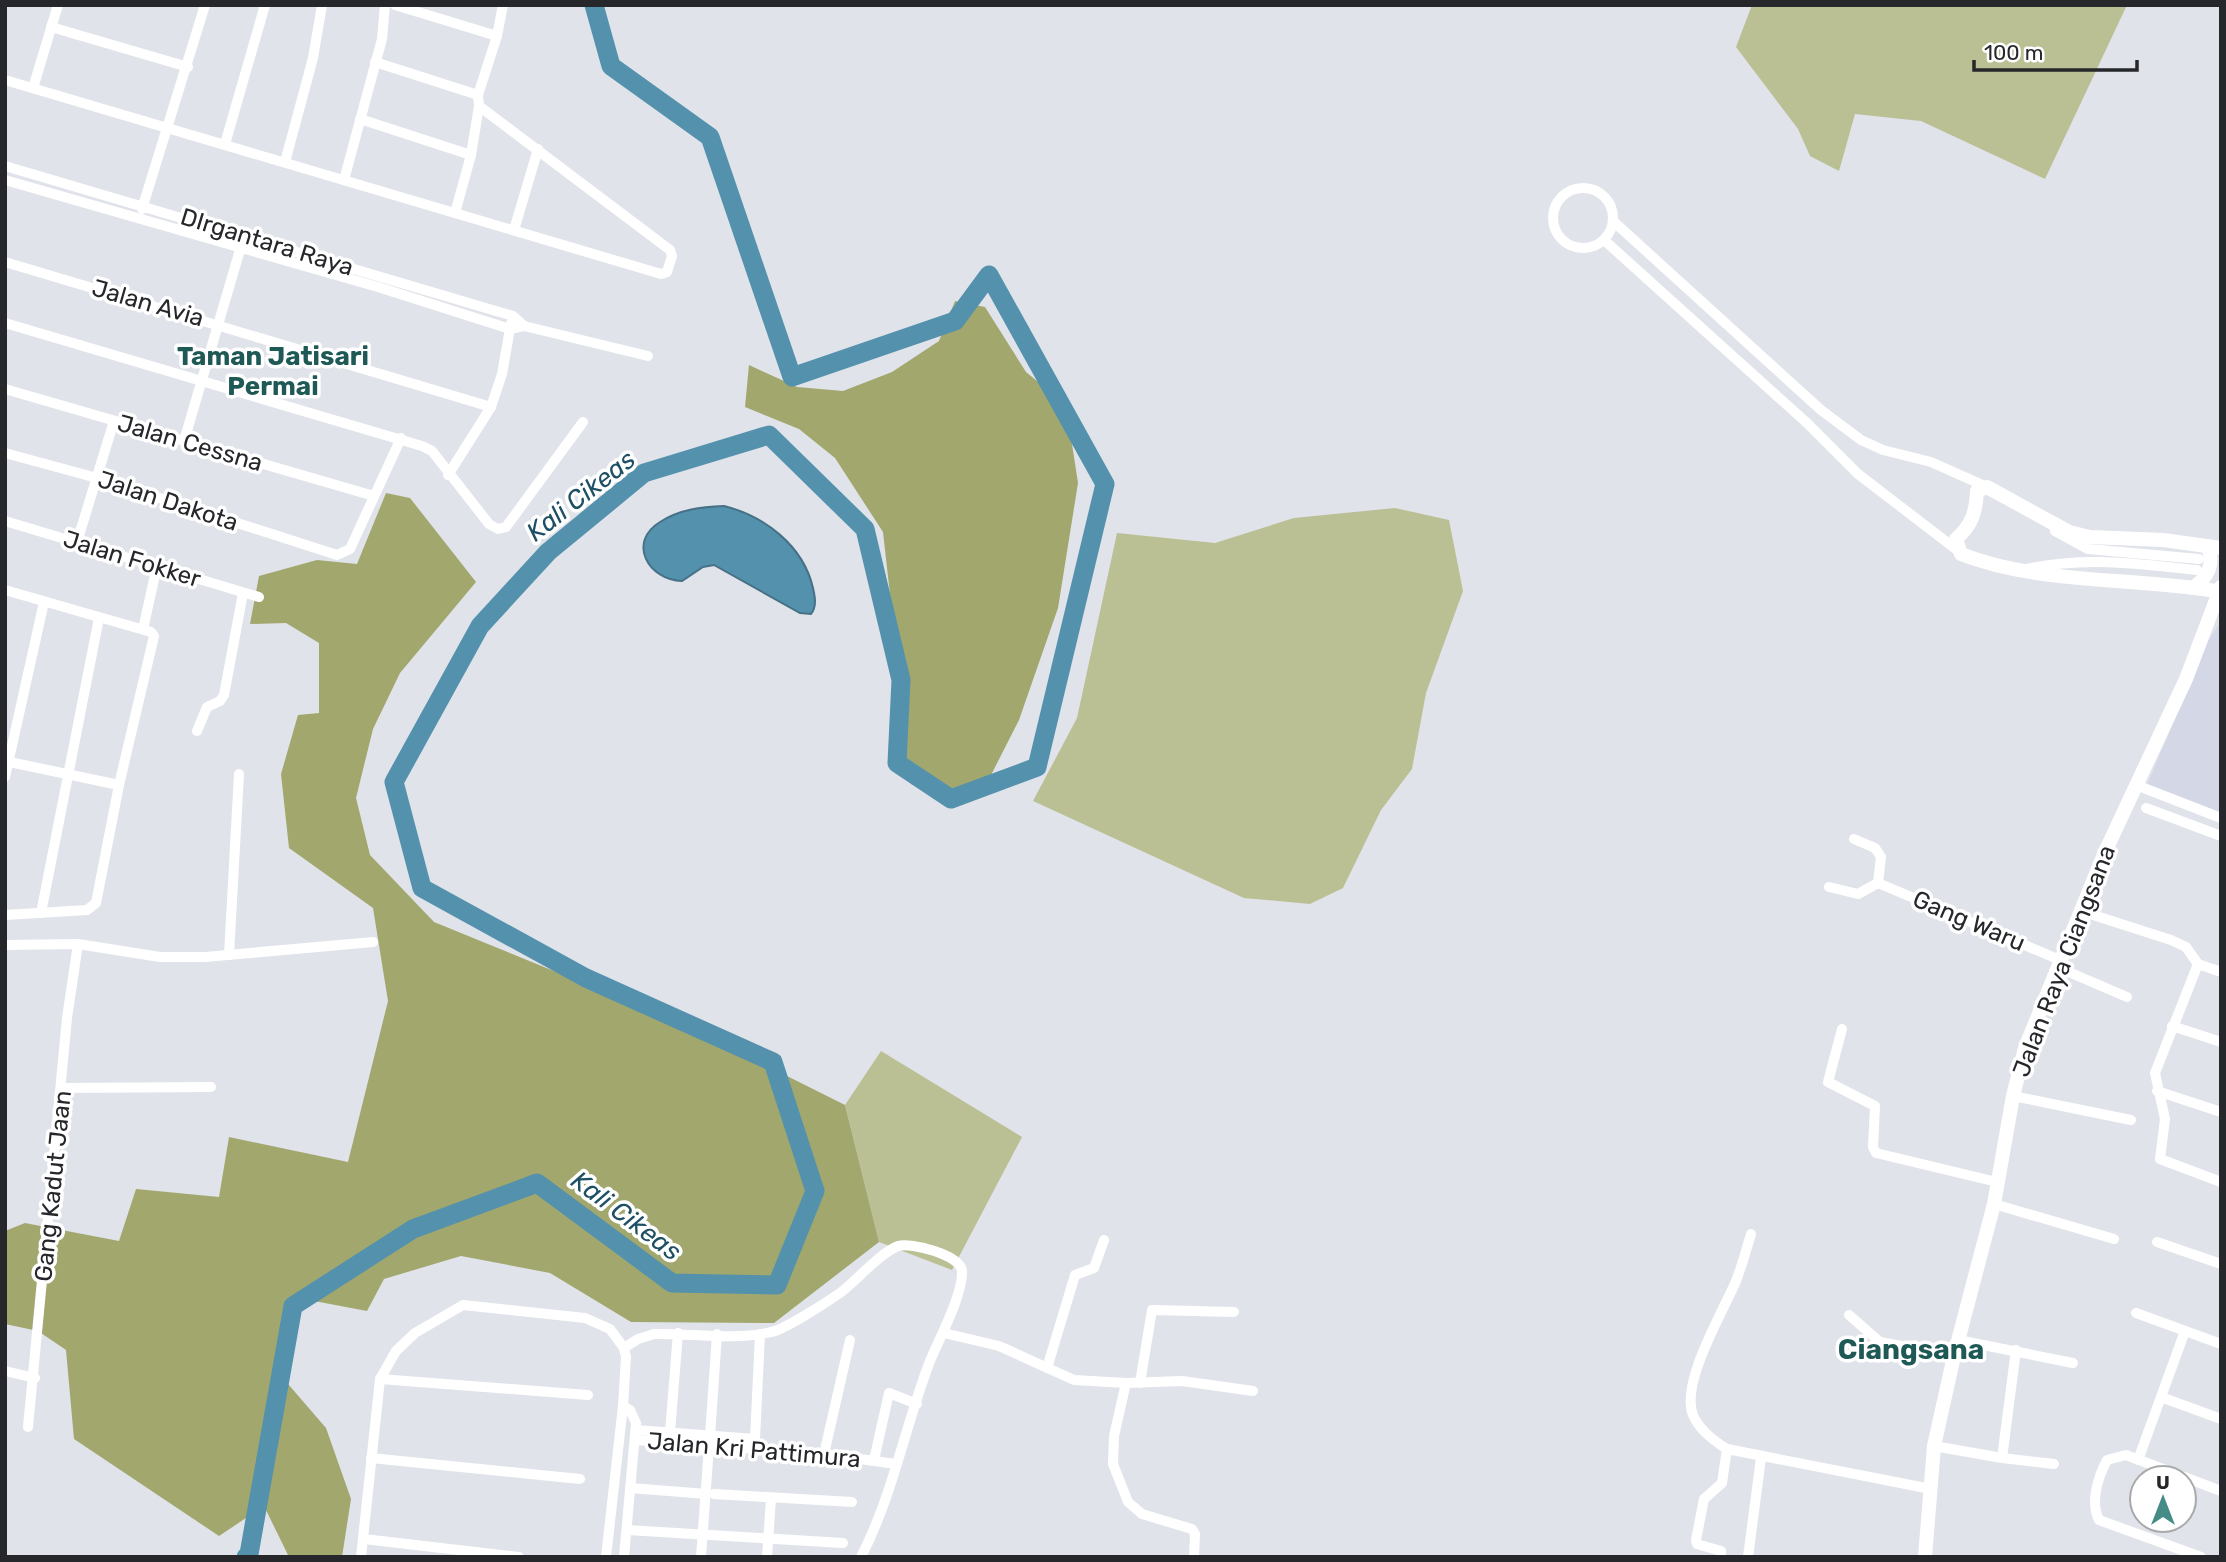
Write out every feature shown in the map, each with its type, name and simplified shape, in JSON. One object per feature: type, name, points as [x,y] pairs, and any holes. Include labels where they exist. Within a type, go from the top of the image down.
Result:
[{"type":"main road","points":[[2193,588],[2207,575],[2211,558],[2209,551],[2163,540],[2090,537],[2069,532],[2012,500],[1982,489],[1967,529],[1956,539],[1961,554],[1986,564],[2019,571],[2220,591]]},
{"type":"main road","name":"Jalan Raya Ciangsana","points":[[1925,1557],[1934,1446],[1954,1356],[1994,1204],[2013,1096],[2025,1048],[2136,785],[2186,679],[2220,591]]},
{"type":"street","points":[[33,89],[58,5]]},
{"type":"street","points":[[139,218],[166,127],[188,67],[205,5]]},
{"type":"street","points":[[225,144],[265,5]]},
{"type":"street","points":[[285,162],[313,58],[323,5]]},
{"type":"street","points":[[344,180],[375,62],[385,5]]},
{"type":"street","points":[[395,5],[497,36]]},
{"type":"street","points":[[455,213],[471,155],[479,106],[478,95],[497,36],[503,5]]},
{"type":"street","points":[[51,27],[188,67]]},
{"type":"street","points":[[375,62],[478,95]]},
{"type":"street","points":[[5,80],[661,274],[667,272],[672,256],[670,250],[479,106]]},
{"type":"street","points":[[360,118],[471,155]]},
{"type":"street","points":[[514,230],[538,149]]},
{"type":"street","name":"DIrgantara Raya","points":[[5,166],[244,236],[510,329],[524,326],[648,356]]},
{"type":"street","name":"DIrgantara Raya","points":[[5,180],[241,248],[513,316],[524,326]]},
{"type":"street","points":[[65,197],[69,183]]},
{"type":"street","points":[[1580,188],[1593,190],[1605,197],[1612,208],[1613,221],[1604,240],[1594,246],[1572,246],[1555,231],[1554,208],[1568,192],[1580,188]]},
{"type":"street","points":[[1613,221],[1821,410],[1861,440],[1883,450],[1931,462],[1965,475],[1982,489]]},
{"type":"street","points":[[184,441],[204,382],[244,236]]},
{"type":"street","points":[[1604,240],[1807,423],[1858,474],[1961,554]]},
{"type":"street","name":"Jalan Avia","points":[[5,262],[491,407]]},
{"type":"street","points":[[448,475],[491,407],[502,373],[513,316]]},
{"type":"street","points":[[5,323],[401,438],[432,451],[448,475],[492,527],[501,529],[506,527],[583,422]]},
{"type":"street","name":"Jalan Cessna","points":[[5,389],[374,496]]},
{"type":"street","points":[[77,542],[114,421]]},
{"type":"street","points":[[374,496],[401,438]]},
{"type":"street","name":"Jalan Dakota","points":[[5,453],[97,478],[328,554],[347,553],[374,496]]},
{"type":"street","name":"Jalan Fokker","points":[[5,521],[259,597]]},
{"type":"street","points":[[1940,537],[1956,539]]},
{"type":"street","points":[[2019,571],[2064,561],[2085,560],[2197,570]]},
{"type":"street","points":[[147,630],[157,566]]},
{"type":"street","points":[[5,590],[147,630],[154,636],[119,785],[96,903],[86,910],[5,915]]},
{"type":"street","points":[[197,731],[207,707],[224,695],[243,593]]},
{"type":"street","points":[[5,777],[44,602]]},
{"type":"street","points":[[41,913],[99,618]]},
{"type":"street","points":[[7,761],[119,785]]},
{"type":"street","points":[[229,955],[239,774]]},
{"type":"street","points":[[2136,785],[2221,818]]},
{"type":"street","points":[[2146,808],[2221,836]]},
{"type":"street","points":[[1829,887],[1858,894],[1878,883],[1881,857],[1875,848],[1854,839]]},
{"type":"street","name":"Gang Waru","points":[[1878,883],[2127,997]]},
{"type":"street","points":[[2090,914],[2171,940],[2186,947],[2197,964],[2221,972]]},
{"type":"street","points":[[5,945],[78,944],[160,957],[229,955],[373,942]]},
{"type":"street","name":"Gang Kadut Jaan","points":[[28,1427],[63,1088],[67,1018],[78,944]]},
{"type":"street","points":[[2197,964],[2155,1073],[2165,1119],[2160,1159],[2221,1182]]},
{"type":"street","points":[[2172,1026],[2221,1042]]},
{"type":"street","points":[[1842,1029],[1828,1082],[1875,1106],[1873,1147],[1876,1153],[1997,1182]]},
{"type":"street","points":[[63,1088],[211,1087]]},
{"type":"street","points":[[2157,1091],[2221,1112]]},
{"type":"street","points":[[2013,1096],[2132,1120]]},
{"type":"street","points":[[1994,1204],[2114,1239]]},
{"type":"street","points":[[1751,1234],[1737,1280],[1704,1349],[1693,1382],[1692,1413],[1710,1438],[1727,1449],[1761,1458],[1931,1489]]},
{"type":"street","points":[[1047,1368],[1075,1275],[1094,1268],[1104,1240]]},
{"type":"street","points":[[2157,1241],[2221,1264]]},
{"type":"street","points":[[624,1348],[638,1339],[654,1334],[760,1334],[783,1328],[858,1280],[888,1252],[906,1245],[956,1259],[961,1266],[961,1277],[944,1333],[930,1361],[883,1506],[861,1557]]},
{"type":"street","points":[[361,1557],[380,1378],[396,1351],[415,1333],[442,1315],[463,1306],[585,1318],[610,1329],[624,1348],[626,1357],[623,1406],[606,1557]]},
{"type":"street","points":[[1140,1383],[1152,1310],[1234,1312]]},
{"type":"street","points":[[2136,1313],[2221,1344]]},
{"type":"street","points":[[1849,1315],[1881,1342],[1954,1356]]},
{"type":"street","points":[[2138,1461],[2185,1331]]},
{"type":"street","points":[[670,1432],[678,1333]]},
{"type":"street","points":[[944,1333],[999,1346],[1074,1380],[1126,1383],[1182,1381],[1253,1391]]},
{"type":"street","points":[[701,1557],[710,1494],[710,1441],[717,1334]]},
{"type":"street","points":[[635,1435],[670,1432],[710,1441],[755,1439],[760,1334]]},
{"type":"street","points":[[824,1454],[850,1340]]},
{"type":"street","points":[[1958,1340],[2073,1363]]},
{"type":"street","points":[[2001,1458],[2017,1350]]},
{"type":"street","points":[[5,1371],[35,1378]]},
{"type":"street","points":[[380,1378],[588,1395]]},
{"type":"street","points":[[1126,1383],[1114,1436],[1113,1464],[1128,1502],[1142,1514],[1192,1528],[1195,1534],[1194,1557]]},
{"type":"street","name":"Jalan Kri Pattimura","points":[[874,1461],[889,1393],[917,1404]]},
{"type":"street","points":[[2161,1397],[2221,1419]]},
{"type":"street","points":[[623,1406],[630,1410],[635,1418],[624,1557]]},
{"type":"street","name":"Jalan Kri Pattimura","points":[[635,1435],[710,1441],[896,1464]]},
{"type":"street","points":[[1934,1446],[2054,1464]]},
{"type":"street","points":[[1721,1557],[1721,1550],[1697,1544],[1696,1540],[1704,1499],[1722,1483],[1727,1449]]},
{"type":"street","points":[[2201,1557],[2099,1520],[2096,1513],[2098,1484],[2107,1460],[2126,1455],[2221,1491]]},
{"type":"street","points":[[371,1458],[580,1479]]},
{"type":"street","points":[[1748,1557],[1761,1458]]},
{"type":"street","points":[[630,1488],[852,1502]]},
{"type":"street","points":[[767,1557],[771,1498]]},
{"type":"street","points":[[627,1530],[843,1543]]},
{"type":"street","points":[[364,1539],[519,1557]]},
{"type":"shaded area","points":[[2221,622],[2221,813],[2147,785],[2209,639]]},
{"type":"green space","points":[[1752,5],[2127,5],[2045,179],[1921,121],[1855,114],[1839,171],[1810,156],[1798,129],[1736,47]]},
{"type":"green space","points":[[955,301],[985,307],[1026,372],[1066,405],[1078,483],[1058,608],[1019,720],[989,779],[937,795],[911,784],[899,745],[896,648],[883,532],[835,458],[799,429],[745,407],[749,365],[797,387],[843,391],[892,372],[939,341]]},
{"type":"green space","points":[[386,493],[410,498],[476,582],[400,673],[373,729],[356,798],[370,855],[434,922],[681,1023],[845,1105],[879,1242],[774,1323],[631,1322],[550,1273],[461,1256],[384,1279],[367,1311],[293,1297],[276,1370],[326,1428],[351,1499],[342,1557],[289,1557],[264,1506],[219,1536],[74,1439],[66,1350],[38,1331],[5,1324],[5,1231],[25,1223],[119,1241],[136,1189],[219,1197],[229,1137],[348,1162],[388,1001],[373,908],[289,848],[281,774],[298,715],[319,713],[319,643],[286,623],[250,624],[259,576],[317,560],[357,564]]},
{"type":"green space","points":[[1395,508],[1449,520],[1463,591],[1426,693],[1412,769],[1381,810],[1343,888],[1310,904],[1244,898],[1033,801],[1077,718],[1117,533],[1215,543],[1294,518]]},
{"type":"green space","points":[[881,1051],[1022,1137],[952,1270],[879,1242],[845,1105]]},
{"type":"water","points":[[724,506],[767,525],[791,546],[808,573],[813,588],[815,605],[811,614],[800,613],[714,565],[703,567],[682,581],[670,579],[651,567],[643,549],[650,530],[683,511]]},
{"type":"waterway","name":"Kali Cikeas","points":[[246,1557],[249,1554],[293,1306],[413,1229],[537,1183],[672,1283],[777,1285],[815,1191],[773,1062],[586,978],[422,888],[394,782],[480,626],[548,552],[644,473],[769,435],[865,529],[901,680],[897,763],[951,799],[1037,767],[1105,484],[989,275],[955,321],[792,377],[710,137],[611,66],[594,5]]},
{"type":"district","name":"Taman Jatisari Permai","points":[[273,371]]},
{"type":"district","name":"Ciangsana","points":[[1911,1349]]}]
